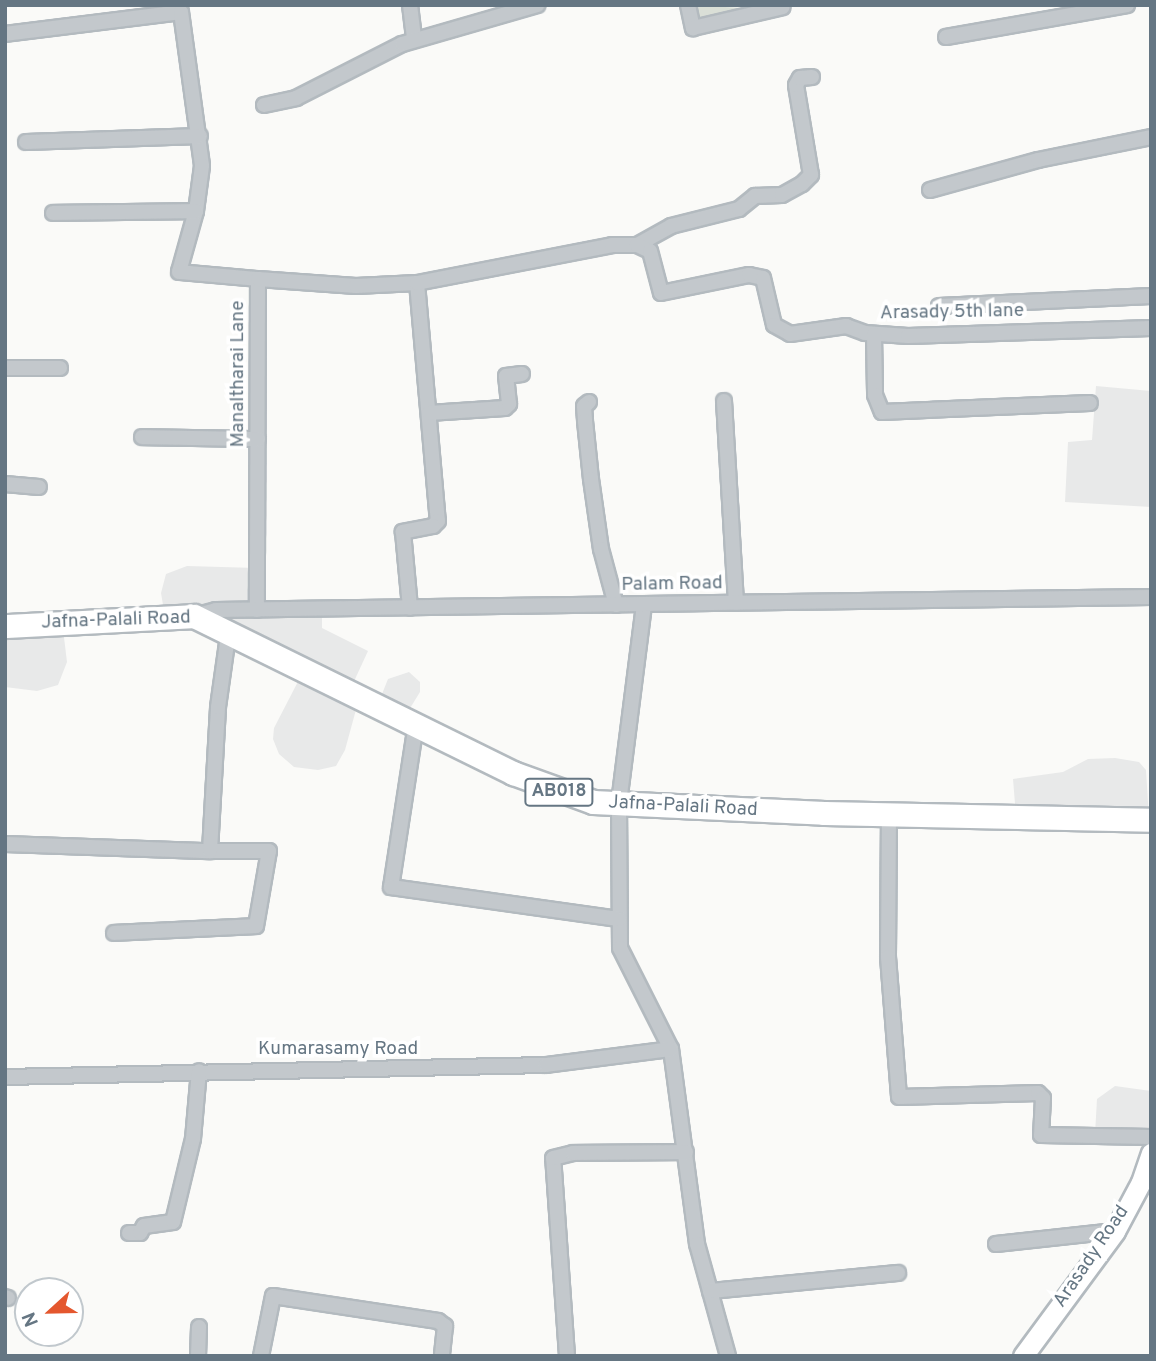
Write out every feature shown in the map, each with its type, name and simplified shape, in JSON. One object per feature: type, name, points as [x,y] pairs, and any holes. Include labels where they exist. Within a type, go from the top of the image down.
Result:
[{"type":"main road","name":"Jafna-Palali Road","points":[[5,625],[194,616],[229,629],[416,724],[569,796],[619,804],[1151,820]]},
{"type":"main road","name":"Arasady Road","points":[[1023,1356],[1115,1231],[1141,1182],[1151,1153]]},
{"type":"street","points":[[410,5],[414,40]]},
{"type":"street","points":[[264,105],[296,98],[414,40],[537,5]]},
{"type":"street","points":[[688,5],[693,28],[783,7]]},
{"type":"street","points":[[946,37],[1128,5]]},
{"type":"street","name":"Manaltharai Lane","points":[[5,34],[181,12],[200,136],[202,176],[196,211],[179,272],[258,279],[257,610]]},
{"type":"street","points":[[258,279],[356,286],[417,283],[612,245],[638,245],[671,226],[738,209],[755,196],[782,195],[802,184],[811,175],[796,85],[800,78],[812,77]]},
{"type":"street","points":[[26,142],[200,136]]},
{"type":"street","points":[[930,190],[1038,160],[1151,137]]},
{"type":"street","points":[[53,213],[196,211]]},
{"type":"street","name":"Arasady 5th lane","points":[[638,245],[650,251],[661,293],[758,276],[768,287],[774,325],[784,331],[846,326],[874,335],[1151,328]]},
{"type":"street","points":[[410,608],[403,532],[433,527],[438,521],[417,283]]},
{"type":"street","points":[[939,306],[1151,296]]},
{"type":"street","points":[[874,335],[875,396],[882,412],[1090,403]]},
{"type":"street","points":[[5,368],[60,368]]},
{"type":"street","points":[[429,413],[506,408],[506,376],[522,374]]},
{"type":"street","points":[[724,401],[736,603]]},
{"type":"street","points":[[589,402],[584,406],[584,421],[601,549],[616,605]]},
{"type":"street","points":[[142,438],[258,439]]},
{"type":"street","points":[[5,484],[39,486]]},
{"type":"street","name":"Palam Road","points":[[194,616],[257,610],[1151,597]]},
{"type":"street","points":[[644,605],[619,804],[620,948],[671,1049],[697,1244],[728,1356]]},
{"type":"street","points":[[210,851],[218,707],[229,629]]},
{"type":"street","points":[[416,724],[391,887],[619,919]]},
{"type":"street","points":[[889,813],[888,957],[899,1097],[1038,1093],[1043,1098],[1041,1135],[1151,1137]]},
{"type":"street","points":[[5,844],[269,851],[256,926],[114,933]]},
{"type":"street","name":"Kumarasamy Road","points":[[5,1077],[199,1070],[546,1065],[671,1049]]},
{"type":"street","points":[[129,1233],[140,1233],[144,1226],[173,1222],[193,1139],[199,1070]]},
{"type":"street","points":[[567,1356],[553,1158],[573,1153],[686,1152]]},
{"type":"street","points":[[996,1244],[1115,1231]]},
{"type":"street","points":[[710,1292],[898,1273]]},
{"type":"street","points":[[261,1356],[273,1296],[438,1321],[444,1326],[442,1356]]},
{"type":"street","points":[[198,1356],[200,1326]]},
{"type":"shaded area","points":[[688,5],[744,8],[800,5],[693,28]]},
{"type":"shaded area","points":[[1096,386],[1151,391],[1151,507],[1065,502],[1068,442],[1092,440]]},
{"type":"shaded area","points":[[187,566],[257,568],[257,609],[322,609],[322,628],[368,651],[350,690],[360,695],[345,750],[336,766],[318,770],[294,767],[279,754],[273,739],[274,728],[305,668],[165,617],[161,593],[166,574]]},
{"type":"shaded area","points":[[62,621],[67,662],[58,685],[37,691],[5,687],[5,624]]},
{"type":"shaded area","points":[[409,672],[420,682],[420,692],[404,718],[378,704],[388,679]]},
{"type":"shaded area","points":[[1115,758],[1139,762],[1146,770],[1149,819],[1016,816],[1013,779],[1063,772],[1088,759]]},
{"type":"shaded area","points":[[1115,1086],[1151,1091],[1151,1137],[1095,1134],[1097,1099]]}]
